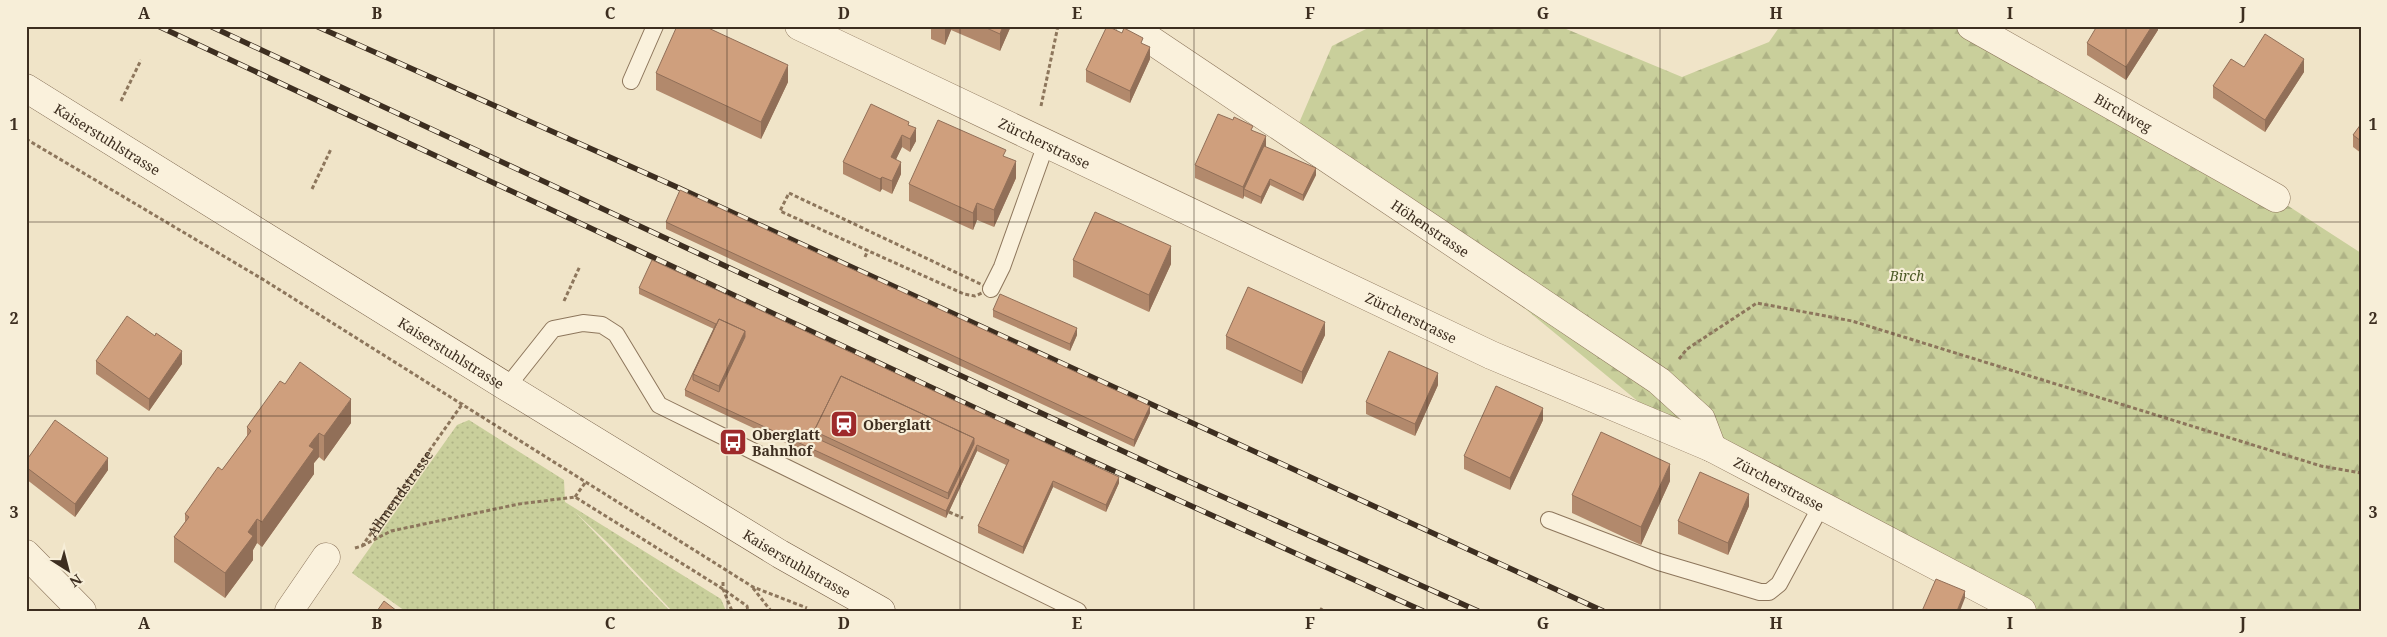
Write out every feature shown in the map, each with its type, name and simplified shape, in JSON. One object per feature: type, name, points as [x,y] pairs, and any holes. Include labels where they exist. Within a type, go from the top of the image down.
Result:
[{"type":"street","name":"Zürcherstrasse","points":[[799,26],[1491,355],[1712,448],[2022,611]]},
{"type":"street","name":"Höhenstrasse","points":[[1130,26],[1659,381],[1700,419],[1712,448]]},
{"type":"street","name":"Birchweg","points":[[1971,26],[2276,198]]},
{"type":"street","name":"Kaiserstuhlstrasse","points":[[26,88],[780,554],[850,603],[882,611]]},
{"type":"street","points":[[26,554],[82,611]]},
{"type":"street","points":[[288,611],[326,557]]},
{"type":"lane","points":[[631,81],[654,26]]},
{"type":"lane","points":[[991,289],[1002,267],[1046,144]]},
{"type":"lane","points":[[507,387],[553,329],[583,323],[602,325],[616,334],[659,405],[956,553],[1078,611]]},
{"type":"lane","points":[[1549,520],[1659,562],[1760,592],[1769,592],[1779,584],[1821,506]]},
{"type":"path","points":[[1040,109],[1058,26]]},
{"type":"path","points":[[121,101],[141,60]]},
{"type":"path","points":[[26,139],[264,280],[463,403],[753,588],[780,596],[814,611]]},
{"type":"path","points":[[312,190],[331,149]]},
{"type":"path","points":[[964,294],[780,212],[789,194],[991,289]]},
{"type":"path","points":[[865,257],[868,250]]},
{"type":"path","points":[[563,302],[580,266]]},
{"type":"path","points":[[1687,350],[1757,302],[1852,322],[2321,466],[2361,473]]},
{"type":"path","name":"Allmendstrasse","points":[[326,557],[362,546],[463,403]]},
{"type":"path","points":[[575,497],[585,482]]},
{"type":"path","points":[[362,546],[391,531],[519,504],[575,497],[723,589],[747,606],[748,611]]},
{"type":"path","points":[[948,512],[963,518]]},
{"type":"path","points":[[722,582],[732,611]]},
{"type":"path","points":[[753,588],[771,611]]},
{"type":"green space","name":"Birch","points":[[1372,26],[1559,26],[1682,77],[1769,42],[1780,26],[1971,26],[2276,198],[2361,253],[2361,611],[2027,611],[1696,449],[1299,123],[1332,46]]},
{"type":"green space","points":[[469,420],[564,480],[565,502],[721,599],[726,611],[672,611],[608,543],[575,512],[670,611],[405,611],[352,573],[457,425]]},
{"type":"building","points":[[677,26],[704,26],[788,65],[761,122],[656,73]]},
{"type":"building","points":[[982,26],[1003,26],[1000,34]]},
{"type":"building","points":[[1107,26],[1122,33],[1124,28],[1143,38],[1141,43],[1150,47],[1130,91],[1086,70]]},
{"type":"building","points":[[2097,26],[2152,26],[2126,67],[2087,43]]},
{"type":"building","points":[[2265,34],[2304,59],[2265,120],[2213,86],[2231,59],[2244,67]]},
{"type":"building","points":[[871,104],[909,122],[908,125],[916,128],[910,139],[902,135],[891,157],[901,162],[892,181],[882,177],[880,179],[843,162]]},
{"type":"building","points":[[1218,114],[1233,120],[1234,117],[1253,126],[1251,130],[1266,136],[1243,187],[1195,165]]},
{"type":"building","points":[[938,120],[1006,150],[1003,156],[1016,161],[994,210],[977,203],[973,213],[909,184]]},
{"type":"building","points":[[2361,124],[2361,141],[2353,135]]},
{"type":"building","points":[[1264,146],[1316,168],[1303,195],[1270,179],[1261,197],[1244,189]]},
{"type":"building","points":[[680,190],[1150,406],[1134,440],[666,222]]},
{"type":"building","points":[[1095,212],[1171,246],[1149,295],[1073,260]]},
{"type":"building","points":[[652,260],[1119,477],[1106,505],[1053,481],[1023,547],[978,526],[1009,460],[977,445],[946,511],[685,390],[716,324],[639,288]],"holes":[[[719,319],[745,331],[745,337],[719,392],[693,380],[693,374]],[[841,376],[974,438],[974,444],[948,499],[814,437],[814,431]]]},
{"type":"building","points":[[1248,287],[1325,322],[1302,372],[1226,336]]},
{"type":"building","points":[[1000,294],[1077,328],[1070,344],[993,310]]},
{"type":"building","points":[[127,316],[155,336],[156,333],[182,351],[149,399],[96,361]]},
{"type":"building","points":[[719,319],[745,331],[719,386],[693,374]]},
{"type":"building","points":[[1389,351],[1438,373],[1415,424],[1366,402]]},
{"type":"building","points":[[300,362],[351,399],[324,436],[319,433],[314,439],[309,446],[314,449],[262,522],[257,519],[248,532],[253,536],[225,573],[174,537],[189,517],[185,514],[218,467],[222,470],[251,431],[247,427],[280,381],[285,384]]},
{"type":"building","points":[[841,376],[974,438],[948,493],[814,431]]},
{"type":"building","points":[[1496,386],[1543,408],[1510,478],[1464,456]]},
{"type":"building","points":[[55,420],[108,458],[75,504],[26,467],[26,461]]},
{"type":"building","points":[[1601,432],[1670,464],[1641,527],[1572,495]]},
{"type":"building","points":[[1700,472],[1749,494],[1728,543],[1678,521]]},
{"type":"building","points":[[1936,579],[1965,591],[1957,611],[1922,611]]},
{"type":"building","points":[[384,601],[397,611],[377,611]]},
{"type":"railway","points":[[158,26],[984,412],[1423,611]]},
{"type":"railway","points":[[210,26],[1172,474],[1478,611]]},
{"type":"railway","points":[[316,26],[679,188],[1603,611]]},
{"type":"place","name":"Oberglatt","points":[[844,424]]},
{"type":"place","name":"Oberglatt Bahnhof","points":[[733,442]]}]
